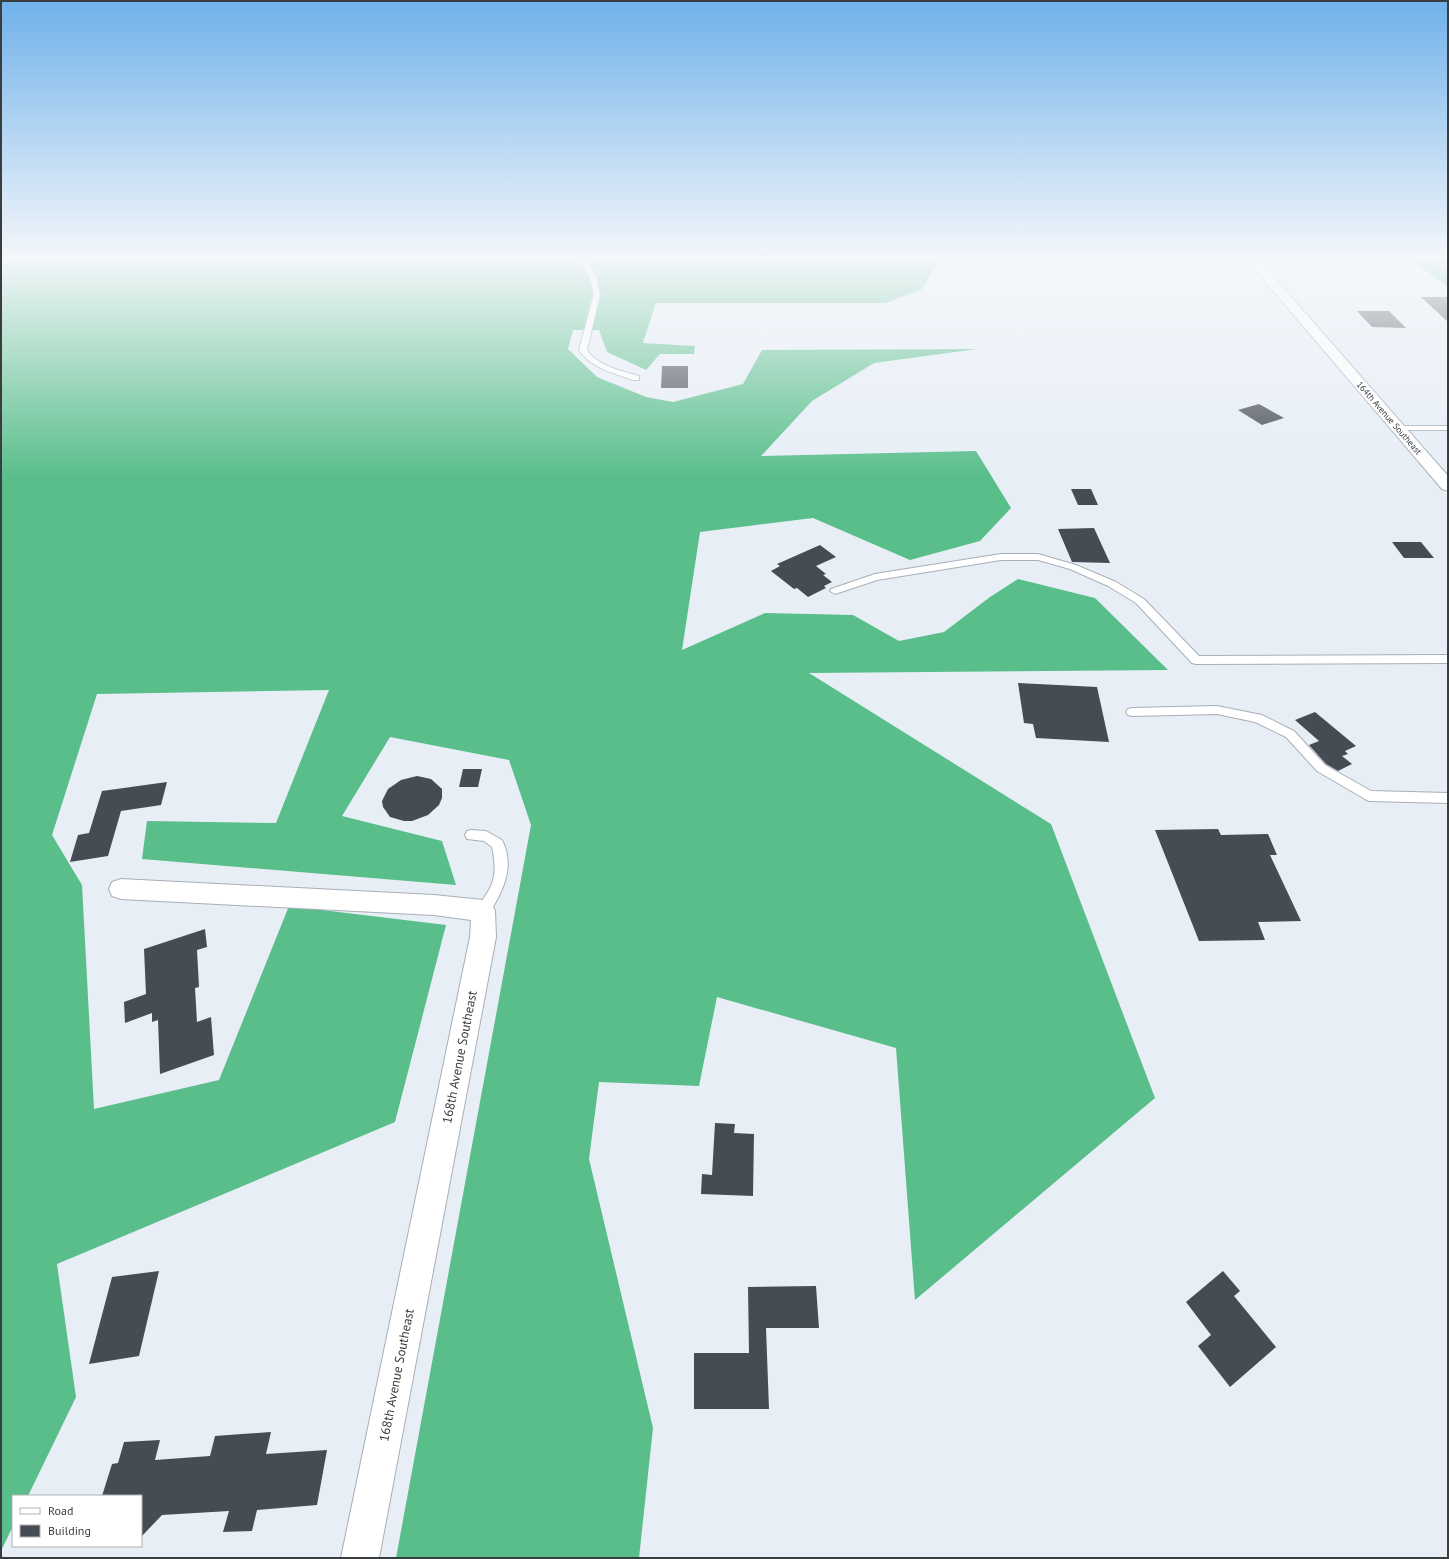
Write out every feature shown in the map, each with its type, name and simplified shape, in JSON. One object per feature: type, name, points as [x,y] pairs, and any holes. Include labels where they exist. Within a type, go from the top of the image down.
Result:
[{"type":"street","name":"164th Avenue Southeast","points":[[1314,332],[1448,486]]},
{"type":"street","points":[[121,889],[434,905],[484,912]]},
{"type":"street","name":"168th Avenue Southeast","points":[[360,1558],[483,937],[484,912]]},
{"type":"lane","points":[[588,332],[583,350],[585,356],[597,363],[636,378]]},
{"type":"lane","points":[[1397,428],[1448,428]]},
{"type":"lane","points":[[835,591],[875,577],[1001,557],[1038,557],[1073,567],[1112,584],[1140,601],[1196,660],[1448,659]]},
{"type":"lane","points":[[1132,712],[1217,710],[1258,718],[1290,734],[1321,768],[1369,796],[1448,798]]},
{"type":"lane","points":[[471,835],[486,836],[498,844],[502,860],[501,877],[496,892],[484,912]]},
{"type":"green space","points":[[1,332],[573,332],[568,349],[597,377],[646,397],[673,402],[743,384],[762,350],[977,349],[874,363],[812,401],[761,456],[976,451],[1011,508],[980,541],[910,560],[813,518],[700,532],[682,650],[765,613],[853,615],[899,641],[944,632],[990,597],[1018,579],[1095,598],[1168,670],[809,673],[1051,824],[1155,1098],[915,1300],[896,1048],[717,997],[699,1086],[599,1082],[589,1159],[653,1428],[639,1558],[396,1558],[531,825],[509,760],[390,737],[342,816],[442,841],[456,885],[142,859],[147,821],[276,823],[329,690],[97,694],[52,835],[82,885],[94,1109],[219,1080],[289,906],[446,925],[395,1122],[57,1264],[76,1397],[28,1495],[12,1495],[12,1528],[1,1551]]},
{"type":"green space","points":[[600,332],[647,332],[643,343],[695,346],[694,354],[660,354],[646,370],[607,352]]},
{"type":"building","points":[[662,366],[688,366],[688,388],[661,388]]},
{"type":"building","points":[[1259,404],[1284,418],[1262,425],[1238,410]]},
{"type":"building","points":[[1071,489],[1091,489],[1098,505],[1078,505]]},
{"type":"building","points":[[1094,528],[1110,563],[1072,562],[1058,529]]},
{"type":"building","points":[[1392,542],[1421,542],[1434,558],[1404,558]]},
{"type":"building","points":[[820,545],[836,557],[816,566],[826,574],[823,575],[832,582],[824,586],[826,588],[808,597],[797,588],[794,589],[771,571],[780,566],[777,564]]},
{"type":"building","points":[[1018,683],[1097,687],[1109,742],[1036,738],[1033,724],[1024,723]]},
{"type":"building","points":[[1315,712],[1356,746],[1345,751],[1348,754],[1342,756],[1352,764],[1338,771],[1326,764],[1309,745],[1319,741],[1295,720]]},
{"type":"building","points":[[463,769],[482,769],[478,787],[459,787]]},
{"type":"building","points":[[417,776],[431,779],[442,789],[442,798],[439,805],[428,815],[412,821],[404,821],[390,817],[383,807],[382,801],[388,789],[401,780]]},
{"type":"building","points":[[167,782],[161,805],[121,811],[108,856],[70,862],[78,835],[89,833],[102,791]]},
{"type":"building","points":[[1218,829],[1221,835],[1268,834],[1277,855],[1270,855],[1301,921],[1258,922],[1265,940],[1199,941],[1155,830]]},
{"type":"building","points":[[205,929],[207,947],[197,950],[199,987],[195,988],[197,1022],[211,1017],[214,1055],[160,1074],[158,1020],[152,1022],[152,1013],[125,1023],[124,1002],[146,994],[144,949]]},
{"type":"building","points":[[715,1123],[735,1124],[734,1133],[754,1134],[753,1196],[701,1194],[702,1174],[712,1175]]},
{"type":"building","points":[[159,1271],[139,1356],[89,1364],[112,1277]]},
{"type":"building","points":[[1223,1271],[1240,1291],[1234,1296],[1276,1347],[1230,1387],[1198,1346],[1211,1335],[1186,1302]]},
{"type":"building","points":[[816,1286],[819,1328],[766,1328],[769,1409],[694,1409],[694,1353],[749,1353],[748,1287]]},
{"type":"building","points":[[271,1432],[266,1454],[327,1450],[317,1505],[257,1510],[252,1531],[223,1532],[229,1511],[162,1515],[142,1536],[142,1495],[102,1495],[112,1464],[118,1463],[124,1442],[160,1440],[155,1460],[210,1456],[215,1436]]}]
